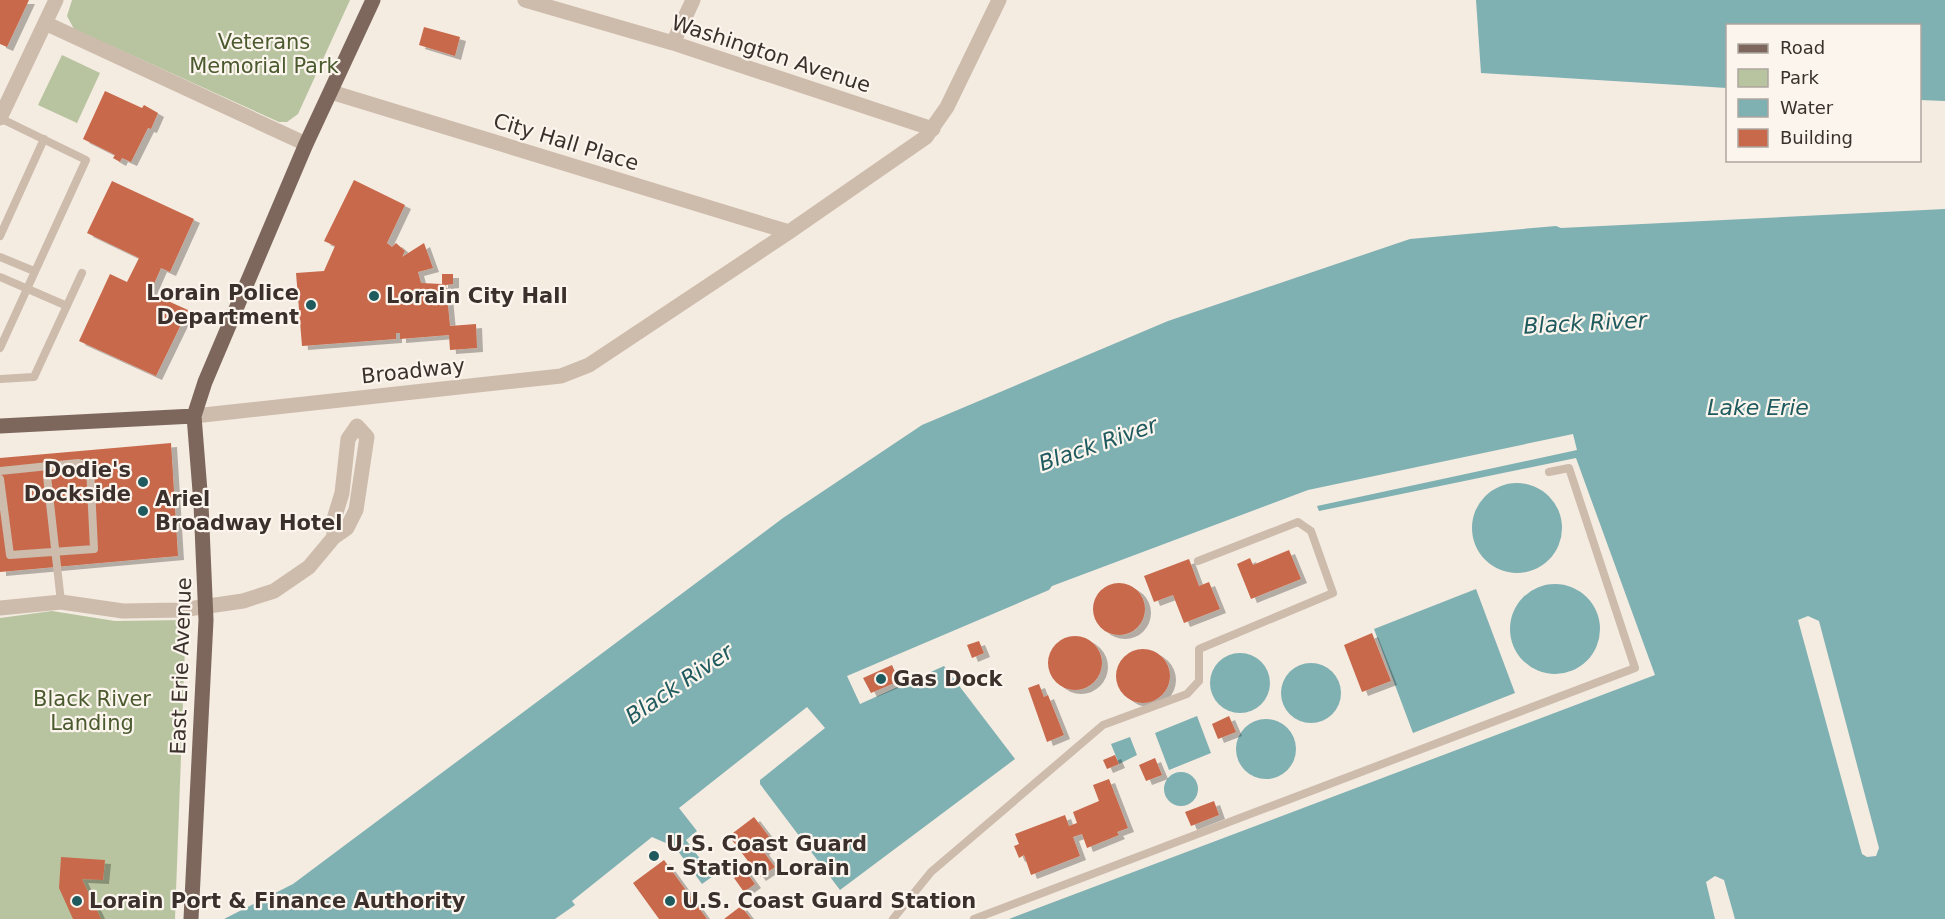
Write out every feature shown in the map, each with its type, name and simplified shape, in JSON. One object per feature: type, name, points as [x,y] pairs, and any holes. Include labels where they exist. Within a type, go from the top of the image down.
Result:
[{"type":"main road","points":[[194,416],[206,382],[306,144],[373,0]]},
{"type":"main road","name":"Broadway","points":[[0,426],[194,416]]},
{"type":"main road","name":"East Erie Avenue","points":[[191,919],[206,620],[201,504],[194,416]]},
{"type":"street","points":[[0,118],[56,0]]},
{"type":"street","name":"Washington Avenue","points":[[525,0],[673,43],[933,129]]},
{"type":"street","points":[[673,43],[693,0]]},
{"type":"street","name":"Broadway","points":[[194,416],[561,376],[576,371],[614,350],[902,156],[933,129],[947,107],[999,0]]},
{"type":"street","points":[[45,23],[306,144]]},
{"type":"street","name":"City Hall Place","points":[[331,92],[789,232]]},
{"type":"street","points":[[0,608],[61,602],[123,611],[181,610],[243,601],[274,591],[297,577],[334,537],[347,528],[356,510],[367,437],[357,426],[355,398]]},
{"type":"lane","points":[[0,118],[86,160],[0,348]]},
{"type":"lane","points":[[0,236],[44,139]]},
{"type":"lane","points":[[0,257],[34,271]]},
{"type":"lane","points":[[0,379],[34,376],[82,273]]},
{"type":"lane","points":[[0,277],[67,306]]},
{"type":"lane","points":[[0,471],[78,463],[90,466],[94,549],[10,555],[0,479]]},
{"type":"lane","points":[[974,919],[1635,668],[1569,468],[1549,472]]},
{"type":"lane","points":[[47,476],[61,602]]},
{"type":"lane","points":[[893,919],[931,872],[1103,725],[1187,694],[1199,681],[1199,649],[1333,593],[1311,531],[1298,522],[1198,561]]},
{"type":"green space","name":"Veterans Memorial Park","points":[[72,0],[350,0],[298,114],[287,122],[279,122],[74,29],[67,16]]},
{"type":"green space","points":[[62,55],[100,73],[77,123],[38,105]]},
{"type":"green space","name":"Black River Landing","points":[[52,611],[115,621],[186,620],[175,919],[0,919],[0,618]]},
{"type":"water","points":[[1476,0],[1945,0],[1945,101],[1921,100],[1921,24],[1726,24],[1726,88],[1481,73]]},
{"type":"water","points":[[1945,209],[1945,919],[1009,919],[1655,675],[1576,458],[1319,511],[1317,506],[1577,450],[1573,434],[1308,490],[1052,586],[1049,590],[847,676],[860,704],[944,666],[1015,759],[840,890],[760,784],[760,780],[825,728],[807,707],[679,808],[697,831],[686,840],[713,876],[702,884],[675,847],[652,837],[572,901],[575,905],[555,919],[224,919],[293,884],[783,518],[922,425],[1168,321],[1410,239],[1556,226],[1561,228]]},
{"type":"water","points":[[1517,483],[1534,486],[1549,496],[1559,511],[1562,528],[1559,545],[1549,560],[1534,570],[1517,573],[1500,570],[1485,560],[1475,545],[1472,528],[1475,511],[1485,496],[1500,486]]},
{"type":"water","points":[[1555,584],[1572,587],[1587,597],[1597,612],[1600,629],[1597,646],[1587,661],[1572,671],[1555,674],[1538,671],[1523,661],[1513,646],[1510,629],[1513,612],[1523,597],[1538,587]]},
{"type":"water","points":[[1476,589],[1515,693],[1413,733],[1374,629]]},
{"type":"water","points":[[1234,653],[1246,653],[1257,658],[1265,666],[1270,683],[1268,695],[1257,708],[1246,713],[1234,713],[1223,708],[1215,700],[1210,689],[1210,677],[1215,666],[1223,658]]},
{"type":"water","points":[[1305,663],[1317,663],[1328,668],[1336,676],[1341,693],[1339,705],[1328,718],[1317,723],[1305,723],[1294,718],[1286,710],[1281,699],[1281,687],[1286,676],[1294,668]]},
{"type":"water","points":[[1197,716],[1211,753],[1169,770],[1155,733]]},
{"type":"water","points":[[1260,719],[1272,719],[1283,724],[1291,732],[1296,749],[1294,761],[1283,774],[1272,779],[1260,779],[1249,774],[1241,766],[1236,755],[1236,743],[1241,732],[1249,724]]},
{"type":"water","points":[[1130,737],[1137,755],[1119,764],[1111,744]]},
{"type":"water","points":[[1181,772],[1193,777],[1198,789],[1193,801],[1181,806],[1169,801],[1164,789],[1169,777]]},
{"type":"pier","points":[[1808,616],[1819,621],[1879,848],[1876,856],[1867,857],[1862,854],[1798,620]]},
{"type":"pier","points":[[1715,876],[1724,880],[1735,919],[1715,919],[1706,882]]},
{"type":"building","points":[[0,0],[29,0],[7,47],[0,44]]},
{"type":"building","points":[[424,27],[460,37],[455,56],[419,45]]},
{"type":"building","points":[[105,91],[142,108],[144,105],[158,113],[131,162],[122,158],[120,162],[113,158],[115,155],[83,139]]},
{"type":"building","points":[[354,180],[405,205],[387,243],[392,247],[396,243],[405,251],[402,257],[424,243],[433,268],[418,272],[421,283],[442,284],[442,274],[453,274],[453,284],[446,285],[450,326],[476,324],[477,348],[450,350],[449,335],[400,339],[400,333],[396,333],[396,339],[302,346],[296,273],[324,271],[335,246],[324,241]]},
{"type":"building","points":[[112,181],[194,219],[170,272],[161,268],[150,293],[188,310],[156,376],[79,341],[110,274],[127,282],[139,258],[87,233]]},
{"type":"building","points":[[171,443],[178,556],[0,572],[0,458]]},
{"type":"building","points":[[1289,550],[1301,579],[1251,599],[1237,564],[1250,558],[1253,565]]},
{"type":"building","points":[[1189,559],[1199,586],[1209,582],[1220,609],[1184,623],[1173,595],[1154,602],[1144,576]]},
{"type":"building","points":[[1119,583],[1129,585],[1137,591],[1143,599],[1145,609],[1143,619],[1137,627],[1129,633],[1119,635],[1109,633],[1101,627],[1095,619],[1093,609],[1095,599],[1101,591],[1109,585]]},
{"type":"building","points":[[1372,633],[1391,681],[1362,692],[1344,645]]},
{"type":"building","points":[[1075,636],[1094,644],[1102,663],[1094,682],[1075,690],[1056,682],[1048,663],[1056,644]]},
{"type":"building","points":[[979,641],[984,653],[972,658],[967,645]]},
{"type":"building","points":[[1143,649],[1153,651],[1162,657],[1168,666],[1170,676],[1168,686],[1162,695],[1153,701],[1143,703],[1133,701],[1124,695],[1118,686],[1116,676],[1118,666],[1124,657],[1133,651]]},
{"type":"building","name":"Gas Dock","points":[[892,665],[899,681],[871,693],[863,678]]},
{"type":"building","points":[[1039,684],[1044,697],[1048,695],[1064,735],[1047,742],[1028,688]]},
{"type":"building","points":[[1229,716],[1236,732],[1218,739],[1212,724]]},
{"type":"building","points":[[1115,755],[1119,764],[1107,769],[1103,760]]},
{"type":"building","points":[[1155,758],[1162,775],[1146,781],[1139,765]]},
{"type":"building","points":[[1109,779],[1128,828],[1117,832],[1119,835],[1087,848],[1082,834],[1073,837],[1080,856],[1031,875],[1024,855],[1019,858],[1014,846],[1019,844],[1015,834],[1065,815],[1069,826],[1077,823],[1073,812],[1099,801],[1093,785]]},
{"type":"building","points":[[1214,801],[1219,815],[1191,826],[1185,812]]},
{"type":"building","points":[[754,817],[774,843],[763,851],[775,867],[760,877],[729,836]]},
{"type":"building","points":[[61,857],[105,860],[103,880],[82,879],[101,919],[73,919],[59,888]]},
{"type":"building","name":"U.S. Coast Guard Station","points":[[664,860],[707,919],[659,919],[633,883]]},
{"type":"building","points":[[745,870],[755,884],[744,892],[734,878]]},
{"type":"building","points":[[741,906],[751,919],[724,919]]},
{"type":"place","name":"Lorain City Hall","points":[[374,296]]},
{"type":"place","name":"Lorain Police Department","points":[[311,305]]},
{"type":"place","name":"Dodie's Dockside","points":[[143,482]]},
{"type":"place","name":"Ariel Broadway Hotel","points":[[143,511]]},
{"type":"place","name":"Gas Dock","points":[[881,679]]},
{"type":"place","name":"U.S. Coast Guard - Station Lorain","points":[[654,856]]},
{"type":"place","name":"Lorain Port & Finance Authority","points":[[77,901]]},
{"type":"place","name":"U.S. Coast Guard Station","points":[[670,901]]},
{"type":"water label","name":"Black River","points":[[1585,323]]},
{"type":"water label","name":"Lake Erie","points":[[1758,407]]},
{"type":"water label","name":"Black River","points":[[1098,444]]},
{"type":"water label","name":"Black River","points":[[679,684]]}]
